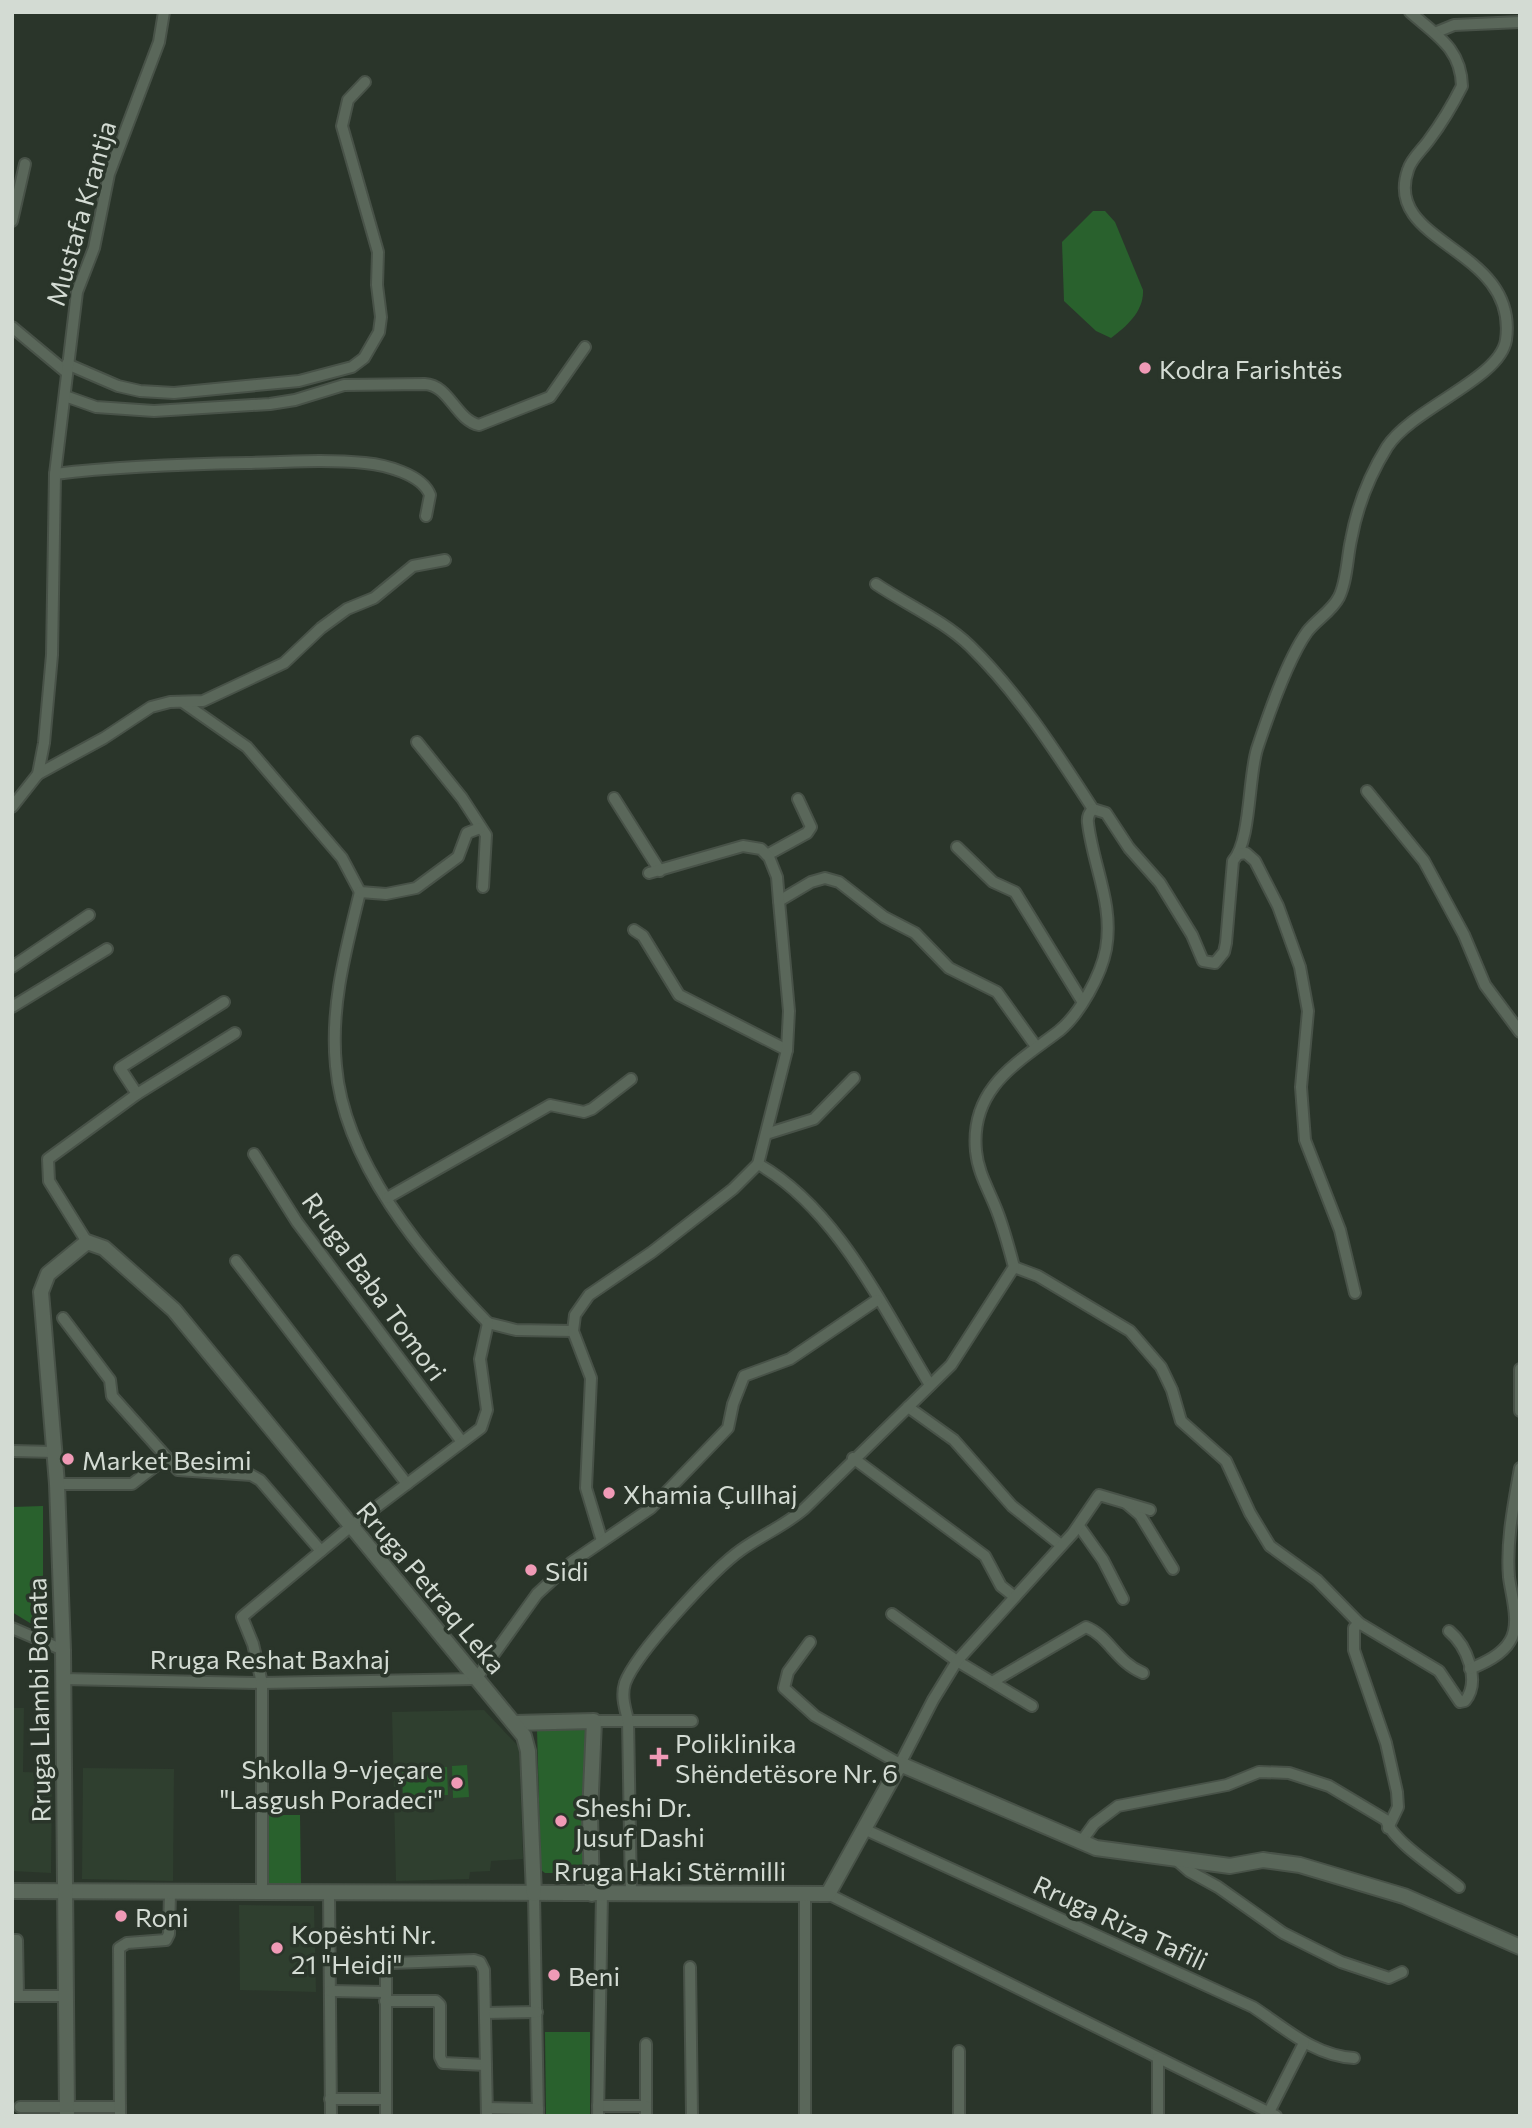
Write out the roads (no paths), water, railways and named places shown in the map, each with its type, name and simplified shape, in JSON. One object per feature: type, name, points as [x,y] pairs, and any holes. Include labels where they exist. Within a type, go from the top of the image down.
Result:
[{"type":"street","name":"Mustafa Krantja","points":[[38,774],[52,655],[55,474],[66,368],[81,278],[94,248],[110,174],[159,42],[164,12]]},
{"type":"street","points":[[1239,855],[1246,826],[1251,770],[1265,727],[1306,634],[1339,597],[1355,519],[1373,470],[1406,424],[1492,366],[1506,342],[1503,304],[1490,280],[1474,262],[1426,230],[1409,207],[1405,189],[1408,168],[1462,86],[1456,54],[1437,32],[1410,12]]},
{"type":"street","points":[[1437,32],[1454,25],[1520,22]]},
{"type":"street","points":[[12,327],[66,368],[140,391],[174,393],[299,381],[352,367],[364,358],[379,332],[381,317],[377,285],[378,252],[342,126],[348,100],[365,82]]},
{"type":"street","points":[[12,221],[26,164]]},
{"type":"street","points":[[65,396],[96,407],[154,411],[270,404],[295,400],[344,385],[431,384],[471,424],[479,425],[550,397],[585,346]]},
{"type":"street","points":[[55,474],[106,467],[177,464],[318,461],[368,463],[391,469],[421,483],[430,495],[426,516]]},
{"type":"street","points":[[12,807],[24,796],[38,774],[104,738],[151,708],[170,702],[203,701],[284,663],[321,628],[347,610],[385,591],[413,566],[445,560]]},
{"type":"street","points":[[876,584],[935,620],[969,646],[1041,729],[1093,809],[1106,813],[1129,848],[1160,883],[1192,935],[1198,955],[1209,964],[1215,963],[1224,952],[1233,861],[1246,853],[1255,861],[1278,906],[1300,967],[1308,1011],[1301,1087],[1305,1140],[1340,1230],[1354,1293]]},
{"type":"street","points":[[184,703],[247,747],[342,858],[360,892],[338,988],[335,1064],[348,1124],[387,1198],[440,1274],[488,1324],[516,1331],[573,1331]]},
{"type":"street","points":[[417,742],[462,798],[486,835],[483,887]]},
{"type":"street","points":[[1367,791],[1424,861],[1464,935],[1485,985],[1520,1032]]},
{"type":"street","points":[[601,1541],[586,1488],[591,1378],[573,1331],[575,1315],[589,1295],[652,1252],[733,1189],[758,1164],[787,1050],[789,1011],[777,877],[767,855],[753,846],[743,846],[654,872],[614,797]]},
{"type":"street","points":[[767,855],[811,827],[798,799]]},
{"type":"street","points":[[631,1894],[628,1720],[623,1704],[625,1685],[645,1651],[721,1567],[740,1550],[783,1527],[951,1365],[1014,1267],[999,1217],[982,1181],[975,1148],[978,1126],[992,1086],[1035,1045],[1065,1024],[1099,971],[1106,949],[1108,914],[1088,820],[1093,809]]},
{"type":"street","points":[[360,892],[386,894],[416,888],[458,857],[467,834],[480,828]]},
{"type":"street","points":[[957,847],[993,882],[1015,892],[1082,1001]]},
{"type":"street","points":[[779,901],[811,882],[825,878],[839,883],[884,917],[915,933],[948,968],[997,992],[1035,1045]]},
{"type":"street","points":[[12,967],[89,915]]},
{"type":"street","points":[[634,930],[643,936],[679,995],[787,1050]]},
{"type":"street","points":[[12,1007],[107,948]]},
{"type":"street","points":[[138,1094],[120,1068],[224,1002]]},
{"type":"street","points":[[86,1242],[49,1181],[46,1165],[53,1154],[138,1094],[235,1033]]},
{"type":"street","points":[[766,1134],[814,1119],[854,1078]]},
{"type":"street","points":[[387,1198],[550,1105],[584,1112],[593,1109],[631,1079]]},
{"type":"street","name":"Rruga Baba Tomori","points":[[254,1154],[297,1222],[462,1442]]},
{"type":"street","points":[[758,1164],[796,1190],[817,1212],[850,1255],[930,1385]]},
{"type":"street","name":"Rruga Llambi Bonata","points":[[67,2112],[63,1650],[57,1484],[42,1285],[48,1274],[86,1242]]},
{"type":"street","name":"Rruga Petraq Leka","points":[[86,1242],[104,1248],[174,1310],[524,1736],[528,1751],[534,1894],[538,2113]]},
{"type":"street","points":[[236,1261],[407,1484]]},
{"type":"street","points":[[1014,1267],[1038,1276],[1130,1331],[1145,1346],[1166,1379],[1181,1421],[1226,1461],[1245,1503],[1270,1546],[1317,1580],[1359,1623],[1439,1671],[1460,1702],[1469,1697],[1470,1669],[1463,1646],[1449,1632]]},
{"type":"street","points":[[476,1679],[537,1594],[572,1562],[651,1508],[729,1428],[733,1404],[744,1376],[790,1359],[877,1300]]},
{"type":"street","points":[[63,1318],[110,1380],[113,1396],[178,1470],[251,1475],[260,1480],[321,1550]]},
{"type":"street","points":[[262,1893],[262,1683],[253,1644],[242,1617],[350,1527],[481,1428],[486,1420],[480,1359],[488,1324]]},
{"type":"street","points":[[1520,1369],[1520,1411]]},
{"type":"street","points":[[908,1406],[954,1440],[1012,1506],[1061,1545]]},
{"type":"street","points":[[12,1451],[55,1452]]},
{"type":"street","points":[[57,1484],[132,1485],[166,1458]]},
{"type":"street","points":[[853,1458],[985,1556],[1000,1586],[1015,1597]]},
{"type":"street","points":[[1470,1669],[1494,1657],[1512,1638],[1514,1623],[1509,1573],[1513,1508],[1520,1468]]},
{"type":"street","points":[[828,1894],[866,1830],[933,1700],[957,1661],[1079,1527],[1099,1495],[1150,1510]]},
{"type":"street","points":[[1122,1500],[1140,1515],[1173,1569]]},
{"type":"street","points":[[1079,1527],[1102,1560],[1123,1599]]},
{"type":"street","points":[[892,1614],[957,1661],[1032,1706]]},
{"type":"street","points":[[1359,1623],[1354,1628],[1354,1650],[1386,1743],[1396,1792],[1398,1807],[1388,1828]]},
{"type":"street","points":[[992,1682],[1086,1627],[1100,1636],[1127,1667],[1143,1672]]},
{"type":"street","points":[[12,1628],[63,1650]]},
{"type":"street","points":[[810,1642],[788,1672],[784,1688],[815,1716],[900,1764],[1081,1842],[1096,1848],[1230,1866],[1262,1860],[1300,1865],[1404,1896],[1520,1947]]},
{"type":"street","name":"Rruga Reshat Baxhaj","points":[[63,1679],[262,1683],[476,1679]]},
{"type":"street","points":[[594,1720],[590,1815],[597,1894],[598,2111],[646,2111],[646,2044]]},
{"type":"street","points":[[514,1723],[594,1720],[692,1721]]},
{"type":"street","points":[[1081,1842],[1094,1824],[1118,1806],[1227,1786],[1267,1772],[1289,1773],[1329,1786],[1386,1819],[1388,1828],[1459,1887]]},
{"type":"street","name":"Rruga Riza Tafili","points":[[866,1830],[1253,2007],[1304,2043],[1343,2057],[1354,2058]]},
{"type":"street","points":[[1174,1858],[1189,1871],[1219,1887],[1300,1942],[1341,1962],[1389,1978],[1402,1972]]},
{"type":"street","name":"Rruga Haki Stërmilli","points":[[12,1891],[828,1894],[1273,2114]]},
{"type":"street","points":[[20,2107],[67,2112],[120,2111],[120,1945],[166,1940],[169,1934],[170,1893]]},
{"type":"street","points":[[329,1893],[331,2116]]},
{"type":"street","points":[[805,1894],[805,2116]]},
{"type":"street","points":[[12,1940],[17,1940],[15,1996],[66,1996]]},
{"type":"street","points":[[386,2116],[385,1969],[390,1963],[477,1961],[484,1970],[487,2112],[538,2113]]},
{"type":"street","points":[[691,1967],[692,2116]]},
{"type":"street","points":[[330,1991],[436,2001],[440,2005],[440,2057],[443,2063],[486,2065]]},
{"type":"street","points":[[485,2013],[537,2012]]},
{"type":"street","points":[[1273,2114],[1304,2043]]},
{"type":"street","points":[[959,2052],[959,2116]]},
{"type":"street","points":[[1158,2058],[1158,2116]]},
{"type":"street","points":[[330,2099],[386,2099]]},
{"type":"place","name":"Kodra Farishtës","points":[[1145,368]]},
{"type":"place","name":"Market Besimi","points":[[68,1459]]},
{"type":"place","name":"Xhamia Çullhaj","points":[[609,1493]]},
{"type":"place","name":"Sidi","points":[[531,1570]]},
{"type":"place","name":"Poliklinika Shëndetësore Nr. 6","points":[[659,1757]]},
{"type":"place","name":"Shkolla 9-vjeçare \"Lasgush Poradeci\"","points":[[457,1783]]},
{"type":"place","name":"Sheshi Dr. Jusuf Dashi","points":[[561,1821]]},
{"type":"place","name":"Roni","points":[[121,1916]]},
{"type":"place","name":"Kopështi Nr. 21 \"Heidi\"","points":[[277,1948]]},
{"type":"place","name":"Beni","points":[[554,1975]]}]
